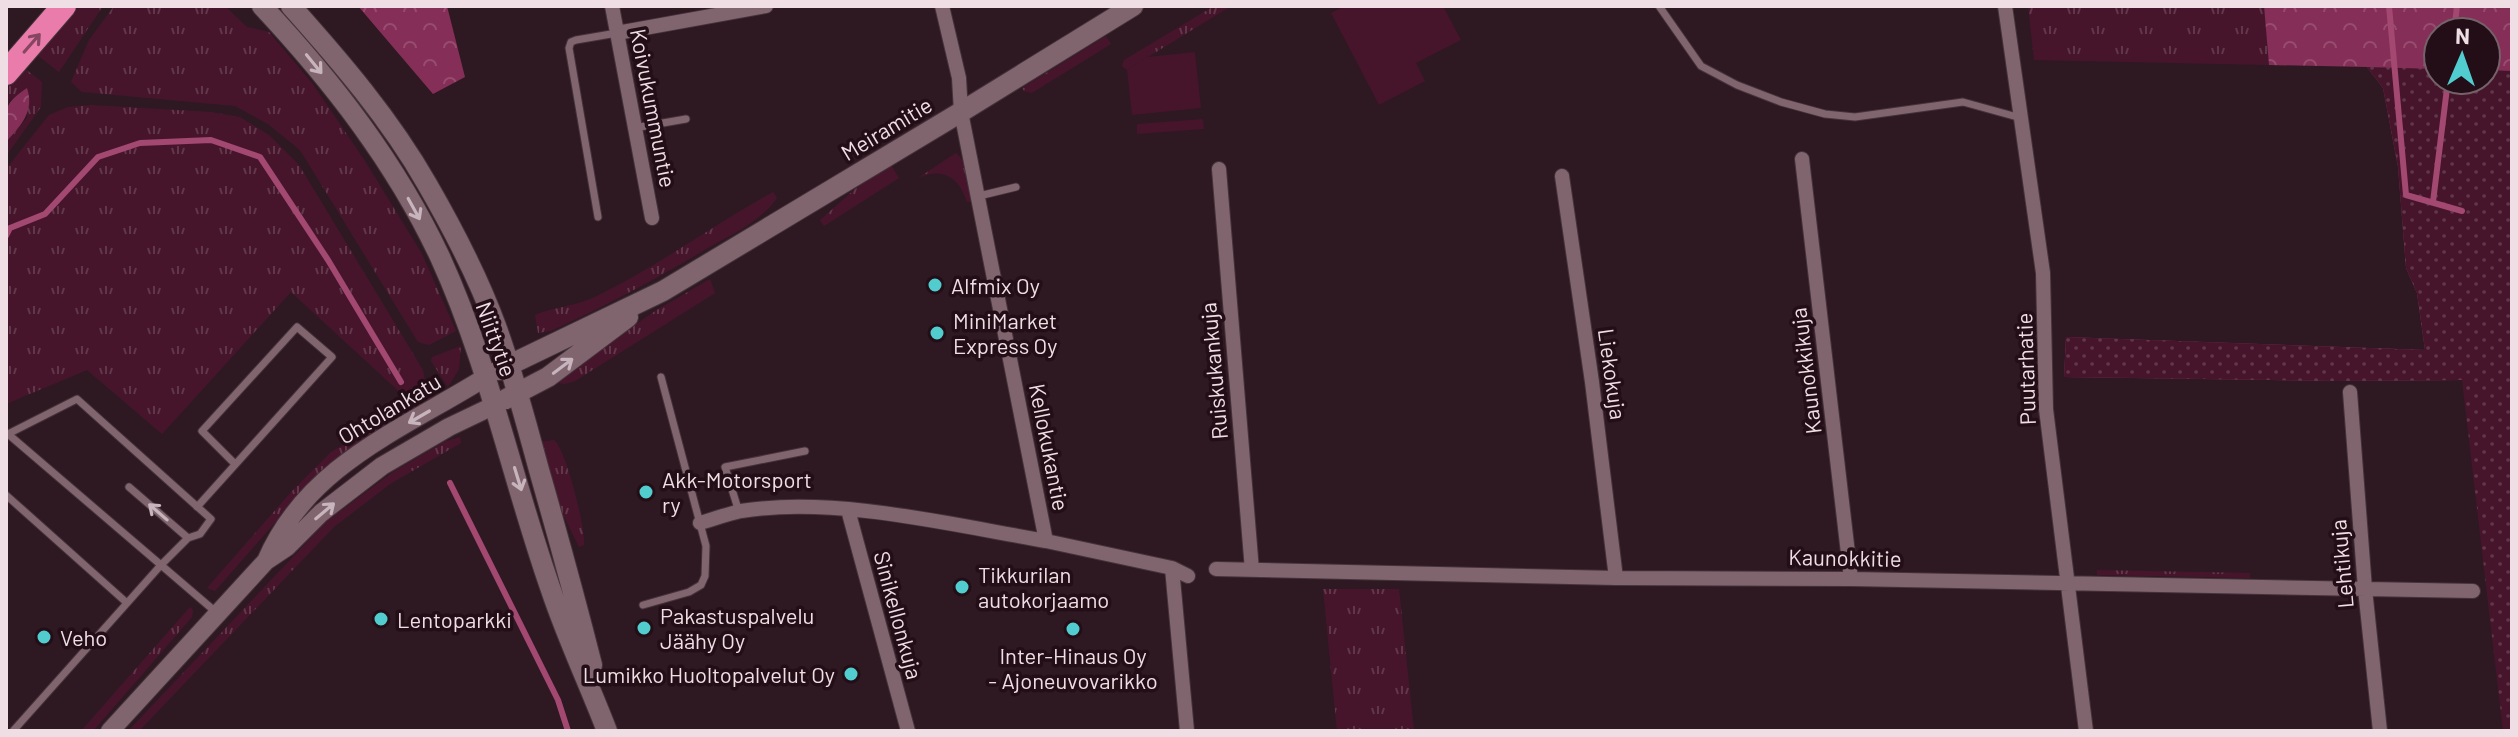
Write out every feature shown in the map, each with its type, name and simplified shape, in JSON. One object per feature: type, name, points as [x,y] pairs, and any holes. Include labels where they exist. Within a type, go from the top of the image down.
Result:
[{"type":"highway","points":[[6,73],[64,6]]},
{"type":"main road","name":"Niittytie","points":[[262,6],[301,48],[381,153],[439,255],[472,335],[551,591],[607,731]]},
{"type":"main road","name":"Niittytie","points":[[291,6],[391,127],[426,182],[463,251],[496,324],[574,593],[607,731]]},
{"type":"main road","name":"Meiramitie","points":[[486,377],[663,291],[1133,6]]},
{"type":"main road","name":"Meiramitie","points":[[495,405],[548,377],[663,291]]},
{"type":"street","name":"Koivukummuntie","points":[[612,6],[652,218]]},
{"type":"street","points":[[617,33],[766,6]]},
{"type":"street","name":"Kellokukantie","points":[[700,523],[739,512],[776,508],[848,510],[909,517],[1046,541],[961,112],[959,78],[942,6]]},
{"type":"street","name":"Puutarhatie","points":[[2005,6],[2043,273],[2046,409],[2086,731]]},
{"type":"street","name":"Kaunokkikuja","points":[[1802,159],[1851,579]]},
{"type":"street","name":"Ruiskukankuja","points":[[1219,169],[1252,570]]},
{"type":"street","name":"Liekokuja","points":[[1562,176],[1616,578]]},
{"type":"street","name":"Ohtolankatu","points":[[266,561],[276,538],[307,497],[331,473],[356,453],[486,377]]},
{"type":"street","name":"Lehtikuja","points":[[2350,392],[2365,589],[2380,731]]},
{"type":"street","name":"Ohtolankatu","points":[[110,731],[266,561],[287,547],[321,513],[382,466],[449,427],[495,405]]},
{"type":"street","name":"Sinikellonkuja","points":[[848,510],[908,731]]},
{"type":"street","points":[[1046,541],[1172,568],[1188,576]]},
{"type":"street","points":[[1172,568],[1187,731]]},
{"type":"street","name":"Kaunokkitie","points":[[1216,569],[2473,591]]},
{"type":"lane","points":[[1659,6],[1701,66],[1737,85],[1781,102],[1825,114],[1855,117],[1963,102],[2021,118]]},
{"type":"lane","points":[[598,217],[569,48],[571,42],[576,40],[617,33]]},
{"type":"lane","points":[[634,128],[686,119]]},
{"type":"lane","points":[[979,196],[1016,187]]},
{"type":"lane","points":[[197,507],[332,357],[297,327],[202,431],[235,464]]},
{"type":"lane","points":[[643,605],[689,592],[701,585],[705,576],[706,546],[661,377]]},
{"type":"lane","points":[[13,731],[161,565],[188,538],[200,534],[211,519],[77,399],[7,434],[161,565],[219,614]]},
{"type":"lane","points":[[46,415],[55,423]]},
{"type":"lane","points":[[739,512],[725,467],[805,451]]},
{"type":"lane","points":[[129,487],[188,538]]},
{"type":"lane","points":[[6,495],[127,603]]},
{"type":"green space","points":[[80,6],[103,6],[59,72],[37,55]]},
{"type":"green space","points":[[114,6],[225,6],[247,27],[269,32],[312,83],[365,161],[422,254],[456,331],[429,345],[418,342],[300,150],[268,124],[235,106],[82,92],[71,82],[89,40]]},
{"type":"green space","points":[[358,6],[447,6],[465,77],[433,94]]},
{"type":"green space","points":[[1214,6],[1231,6],[1127,70],[1122,66],[1124,60]]},
{"type":"green space","points":[[1345,6],[1443,6],[1461,40],[1416,63],[1425,81],[1379,105],[1331,13]]},
{"type":"green space","points":[[2028,6],[2264,6],[2269,65],[2034,60]]},
{"type":"green space","points":[[2264,6],[2512,6],[2512,121],[2462,380],[2064,377],[2066,337],[2425,350],[2417,293],[2406,268],[2398,167],[2383,88],[2367,67],[2269,65]]},
{"type":"green space","points":[[1106,36],[1111,44],[1031,93],[1022,88]]},
{"type":"green space","points":[[1195,52],[1201,108],[1132,115],[1127,70],[1147,57]]},
{"type":"green space","points":[[2367,67],[2422,69],[2422,96],[2502,96],[2502,71],[2512,71],[2512,731],[2503,731],[2462,380],[2064,377],[2066,337],[2425,350],[2417,293],[2406,268],[2398,167],[2383,88]]},
{"type":"green space","points":[[24,68],[42,82],[41,107],[6,156],[6,142],[27,118],[28,89],[10,100],[6,110],[6,89]]},
{"type":"green space","points":[[27,88],[28,111],[6,142],[6,110],[12,100]]},
{"type":"green space","points":[[91,105],[211,112],[240,117],[269,135],[299,165],[423,370],[425,382],[404,396],[291,292],[162,434],[87,370],[6,404],[6,169],[49,115],[68,107]]},
{"type":"green space","points":[[902,115],[908,117],[912,126],[852,153],[849,147]]},
{"type":"green space","points":[[1203,119],[1204,129],[1137,134],[1137,124]]},
{"type":"green space","points":[[956,153],[967,169],[974,201],[967,202],[964,193],[949,176],[935,174],[918,178]]},
{"type":"green space","points":[[891,165],[899,178],[824,226],[820,220],[855,189]]},
{"type":"green space","points":[[773,192],[777,198],[770,207],[735,233],[611,302],[551,331],[538,333],[535,315],[588,300],[618,285]]},
{"type":"green space","points":[[710,279],[715,293],[575,381],[557,383],[567,372],[655,311]]},
{"type":"green space","points":[[461,346],[459,369],[448,387],[431,361],[432,357]]},
{"type":"green space","points":[[431,395],[436,396],[314,478],[215,591],[207,588],[292,491],[331,452]]},
{"type":"green space","points":[[460,437],[461,443],[390,484],[334,527],[139,731],[128,731],[327,521],[393,472],[444,442]]},
{"type":"green space","points":[[554,440],[564,458],[579,508],[584,545],[579,547],[556,500],[541,442]]},
{"type":"green space","points":[[2097,570],[2250,573],[2250,578],[2097,575]]},
{"type":"green space","points":[[1323,589],[1399,589],[1414,731],[1337,731]]},
{"type":"green space","points":[[190,607],[192,617],[93,731],[81,731]]},
{"type":"waterway","points":[[2389,6],[2406,195],[2462,211]]},
{"type":"waterway","points":[[2456,16],[2457,6]]},
{"type":"waterway","points":[[2433,202],[2446,96]]},
{"type":"waterway","points":[[6,236],[10,228],[45,214],[98,157],[140,143],[211,140],[260,157],[328,260],[401,382]]},
{"type":"waterway","points":[[450,483],[558,700],[568,731]]},
{"type":"place","name":"Alfmix Oy","points":[[935,285]]},
{"type":"place","name":"MiniMarket Express Oy","points":[[937,333]]},
{"type":"place","name":"Akk-Motorsport ry","points":[[646,492]]},
{"type":"place","name":"Tikkurilan autokorjaamo","points":[[962,587]]},
{"type":"place","name":"Lentoparkki","points":[[381,619]]},
{"type":"place","name":"Pakastuspalvelu Jäähy Oy","points":[[644,628]]},
{"type":"place","name":"Inter-Hinaus Oy - Ajoneuvovarikko","points":[[1073,629]]},
{"type":"place","name":"Veho","points":[[44,637]]},
{"type":"place","name":"Lumikko Huoltopalvelut Oy","points":[[851,674]]}]
